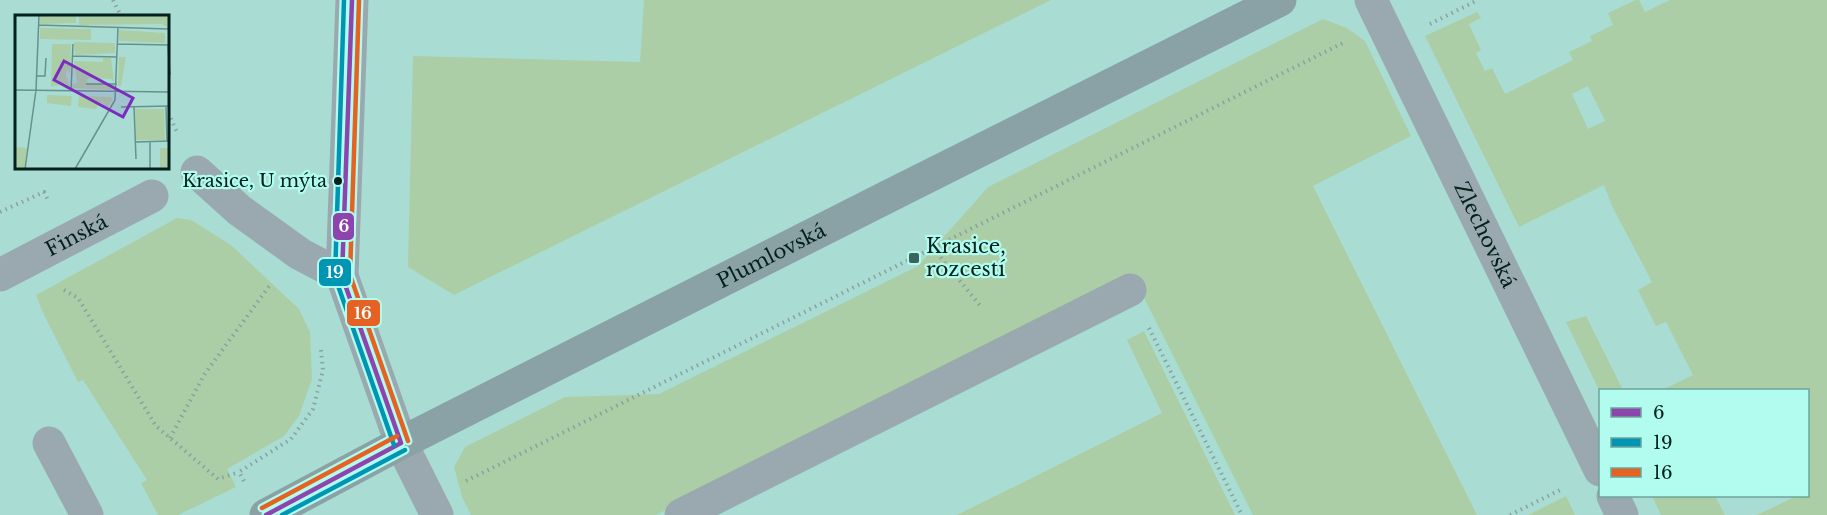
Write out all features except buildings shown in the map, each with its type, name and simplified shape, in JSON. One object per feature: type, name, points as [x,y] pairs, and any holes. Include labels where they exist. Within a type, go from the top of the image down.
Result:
[{"type":"main road","name":"Plumlovská","points":[[257,502],[401,443],[1261,4]]},
{"type":"street","points":[[352,0],[342,276],[401,443],[434,508]]},
{"type":"street","name":"Zlechovská","points":[[1371,0],[1599,468]]},
{"type":"street","points":[[197,172],[239,210],[300,254],[342,276]]},
{"type":"street","name":"Finská","points":[[0,275],[152,196]]},
{"type":"street","points":[[681,515],[1130,290]]},
{"type":"street","points":[[49,443],[87,515]]},
{"type":"street","points":[[1614,497],[1622,515]]},
{"type":"path","points":[[113,0],[120,15]]},
{"type":"path","points":[[434,508],[456,486],[1351,38],[1416,30],[1478,0]]},
{"type":"path","points":[[933,248],[982,308]]},
{"type":"path","points":[[170,438],[204,375],[276,277]]},
{"type":"path","points":[[58,286],[78,298],[156,426],[218,478],[239,472],[291,439],[313,409],[323,370],[320,348]]},
{"type":"path","points":[[1130,290],[1242,515]]},
{"type":"path","points":[[239,472],[257,502]]},
{"type":"path","points":[[1510,515],[1570,485]]},
{"type":"green space","points":[[644,0],[1051,0],[454,295],[408,267],[413,56],[640,62]]},
{"type":"green space","points":[[1636,0],[1639,0],[1645,12],[1670,0],[1827,0],[1827,515],[1757,515],[1795,497],[1809,497],[1809,389],[1664,389],[1693,375],[1666,322],[1656,326],[1638,290],[1652,282],[1612,206],[1604,185],[1519,227],[1425,36],[1477,12],[1481,18],[1469,24],[1481,50],[1476,53],[1485,71],[1492,68],[1505,94],[1573,60],[1569,52],[1592,41],[1590,36],[1613,25],[1608,13]],"holes":[[[1588,86],[1605,121],[1588,129],[1572,94]]]},
{"type":"green space","points":[[1323,19],[1347,28],[1365,41],[1411,136],[1313,186],[1477,515],[1253,515],[1132,274],[656,515],[471,515],[462,497],[454,467],[465,447],[565,397],[659,394],[918,266],[988,187]]},
{"type":"green space","points":[[177,218],[191,220],[231,245],[299,309],[310,332],[312,379],[299,416],[284,436],[227,469],[236,487],[178,515],[158,515],[141,483],[147,480],[83,380],[78,382],[36,295]]},
{"type":"green space","points":[[1586,316],[1622,389],[1599,390],[1566,322]]},
{"type":"green space","points":[[1144,331],[1235,515],[957,515],[1162,413],[1127,340]]},
{"type":"green space","points":[[1566,496],[1575,515],[1528,515]]},
{"type":"green space","points":[[1652,497],[1716,497],[1725,515],[1661,515]]},
{"type":"transit line","name":"19","points":[[344,0],[335,277],[394,445]]},
{"type":"transit line","name":"6","points":[[352,0],[342,276],[401,443]]},
{"type":"transit line","name":"16","points":[[359,0],[350,275],[408,441]]},
{"type":"transit line","name":"16","points":[[262,508],[397,436]]},
{"type":"transit line","name":"6","points":[[266,515],[401,443]]},
{"type":"transit line","name":"19","points":[[282,515],[405,450]]},
{"type":"place","name":"Krasice, U mýta","points":[[338,181]]},
{"type":"place","name":"Krasice, rozcestí","points":[[914,258]]}]
